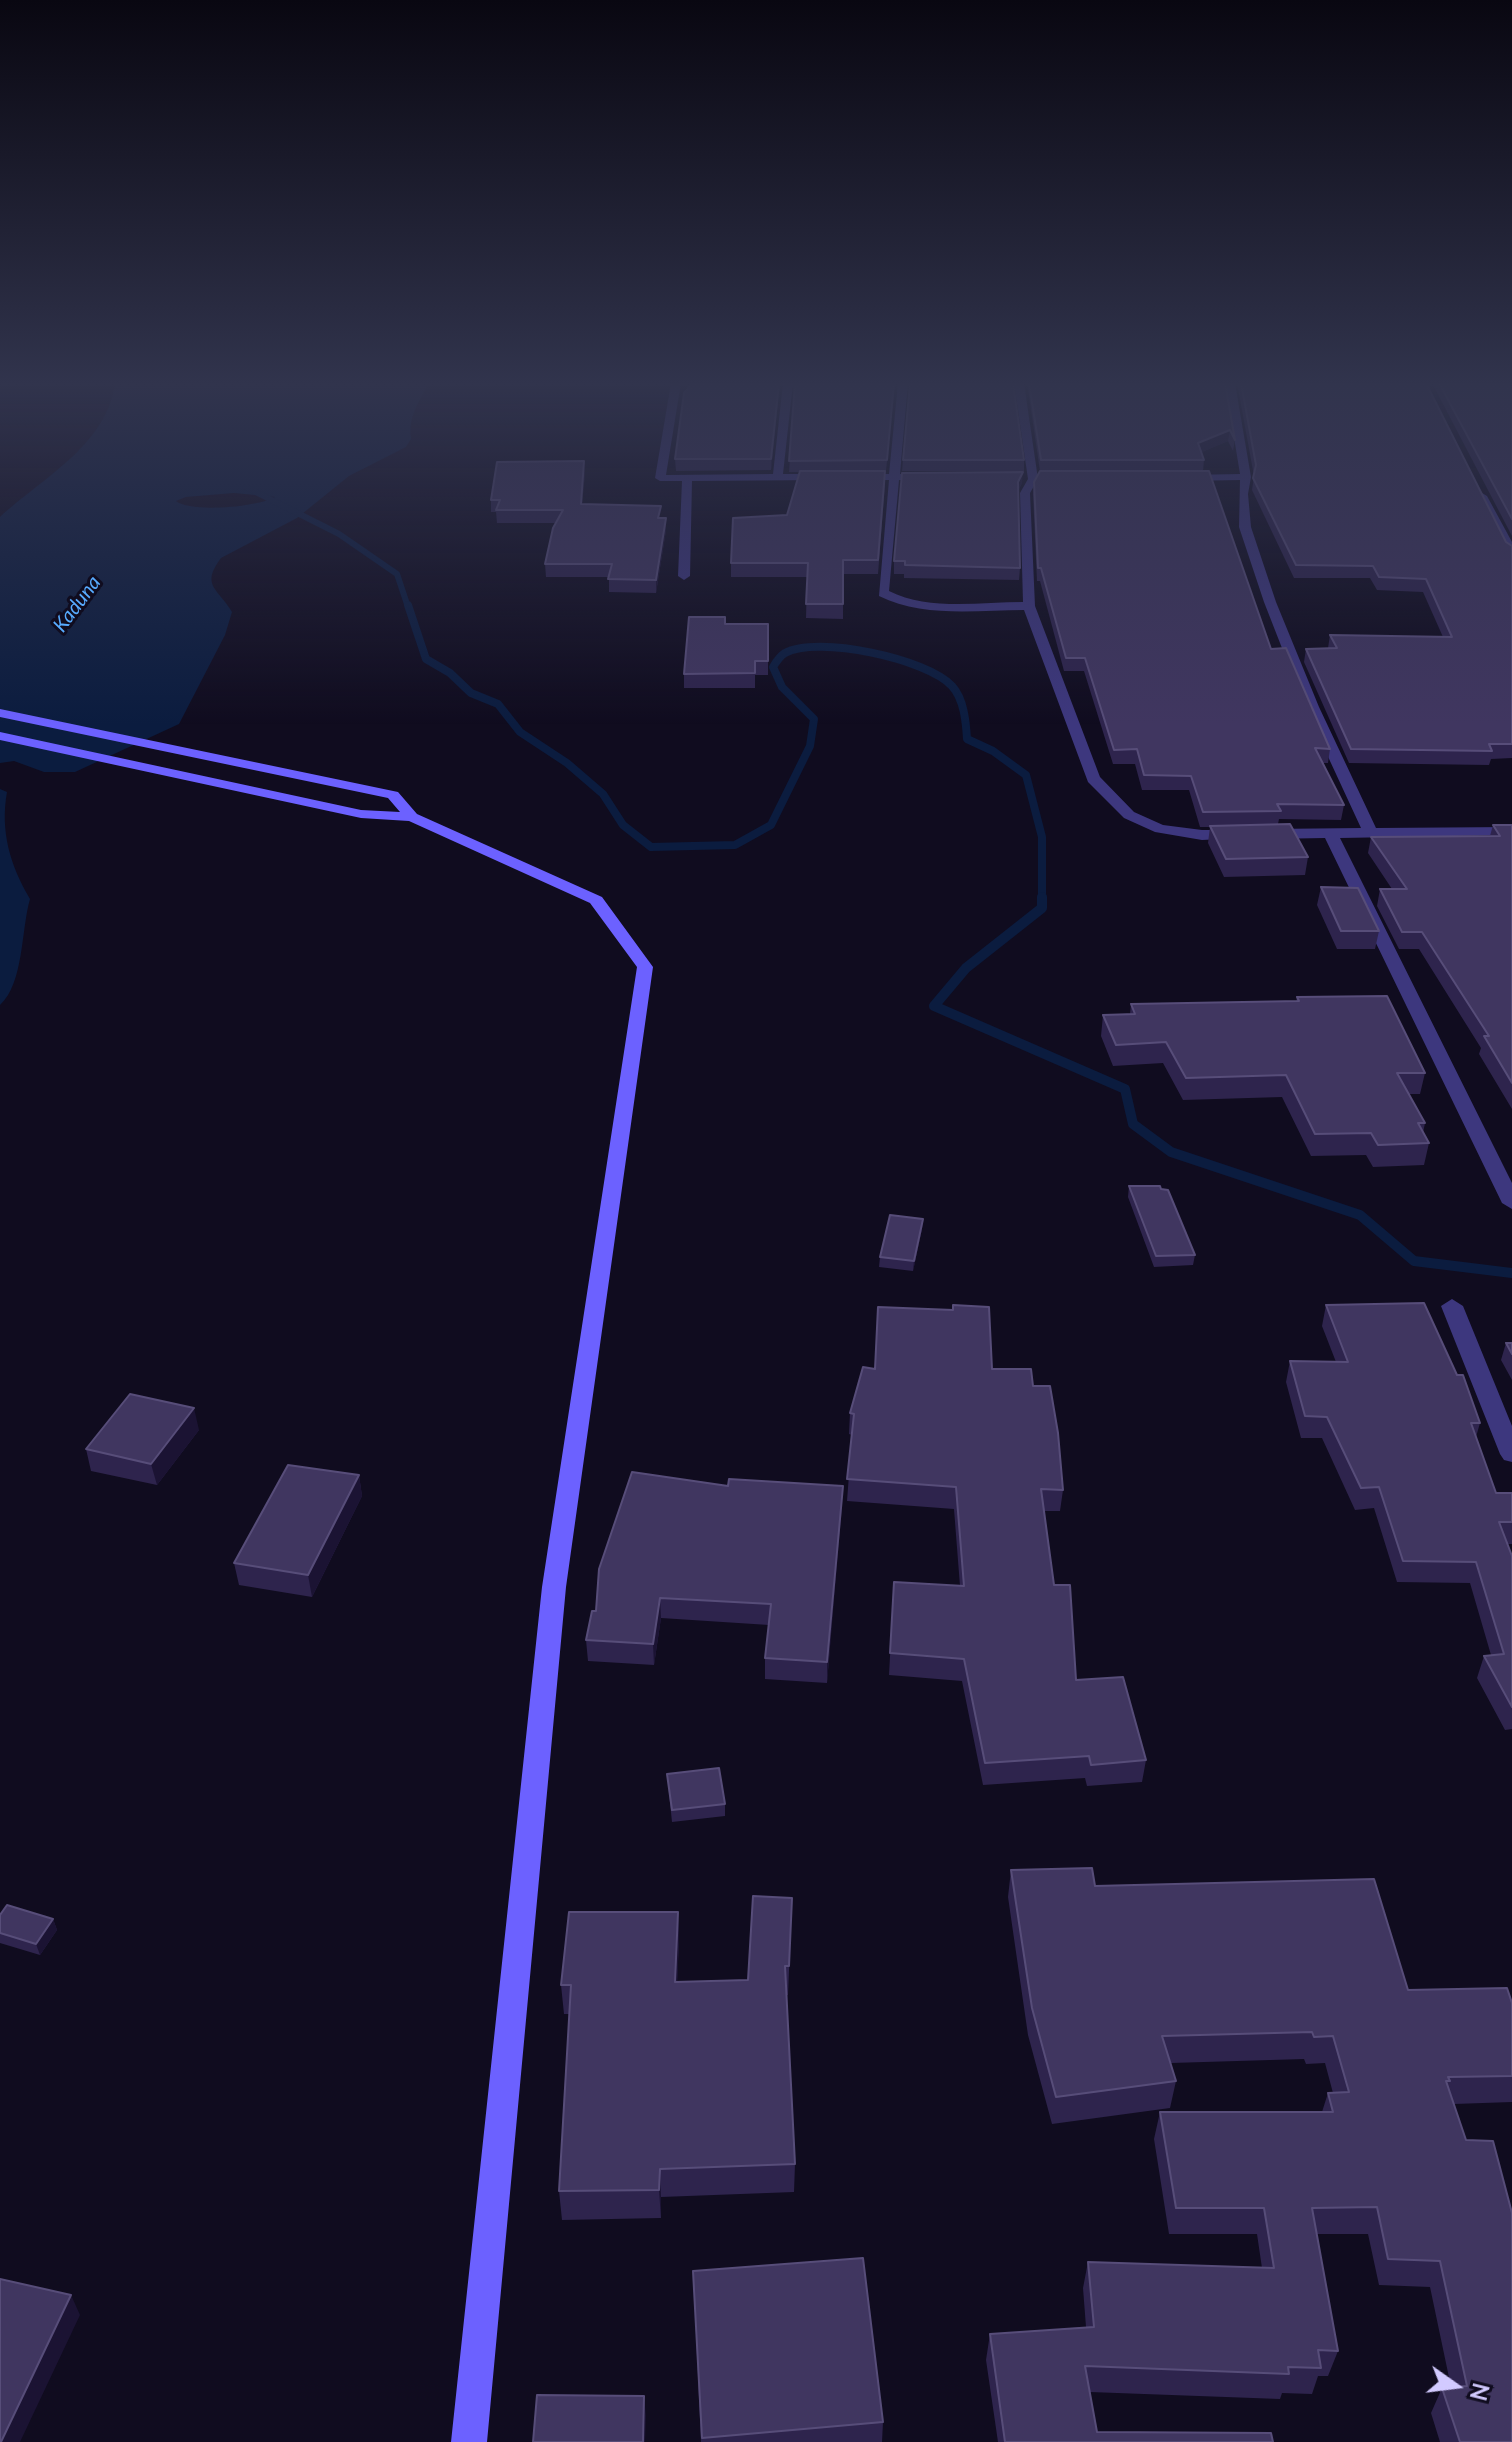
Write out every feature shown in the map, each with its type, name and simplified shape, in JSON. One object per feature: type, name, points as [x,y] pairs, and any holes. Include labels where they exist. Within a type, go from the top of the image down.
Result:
[{"type":"street","points":[[684,576],[686,497]]},
{"type":"street","points":[[892,497],[883,593],[895,602],[920,605],[1029,606]]},
{"type":"street","points":[[1025,497],[1029,606],[1093,779],[1129,815],[1160,829],[1202,835],[1512,831]]},
{"type":"street","points":[[1243,497],[1245,527],[1270,602],[1312,707],[1371,833]]},
{"type":"street","points":[[1483,497],[1512,553]]},
{"type":"street","points":[[0,713],[393,795],[412,817]]},
{"type":"street","points":[[0,736],[361,814],[412,817],[596,900],[645,967],[554,1587],[469,2442]]},
{"type":"street","points":[[1331,834],[1512,1203]]},
{"type":"street","points":[[1452,1306],[1512,1454]]},
{"type":"water","name":"Kaduna","points":[[25,497],[186,497],[176,501],[209,508],[254,504],[275,497],[323,497],[297,518],[221,558],[215,567],[213,586],[232,612],[225,635],[179,724],[75,772],[44,772],[14,761],[0,763],[0,517]]},
{"type":"water","points":[[0,789],[7,792],[5,820],[8,847],[30,899],[18,970],[14,984],[0,1005]]},
{"type":"building","points":[[491,497],[581,497],[581,504],[661,506],[658,518],[666,518],[656,580],[608,579],[612,564],[545,564],[553,528],[563,510],[496,510],[500,500],[491,500]]},
{"type":"building","points":[[792,497],[883,497],[878,560],[843,560],[843,604],[806,604],[808,563],[731,563],[733,518],[787,515]]},
{"type":"building","points":[[900,497],[1018,497],[1020,568],[905,565],[905,561],[894,561]]},
{"type":"building","points":[[1035,497],[1218,497],[1271,649],[1286,648],[1330,749],[1315,748],[1344,805],[1277,804],[1281,811],[1203,812],[1191,776],[1144,775],[1137,749],[1114,750],[1085,658],[1066,658],[1041,568],[1038,568]]},
{"type":"building","points":[[1262,497],[1483,497],[1506,542],[1512,546],[1512,744],[1489,744],[1492,751],[1351,749],[1306,649],[1337,648],[1330,635],[1452,637],[1426,579],[1379,577],[1373,566],[1296,565]]},
{"type":"building","points":[[1500,497],[1512,497],[1512,519]]},
{"type":"building","points":[[689,617],[725,617],[725,624],[768,624],[768,661],[755,661],[755,673],[684,674]]},
{"type":"building","points":[[1290,824],[1308,857],[1226,859],[1210,826]]},
{"type":"building","points":[[1493,825],[1512,825],[1512,1083],[1484,1036],[1489,1036],[1422,932],[1402,932],[1380,889],[1407,889],[1371,837],[1500,836]]},
{"type":"building","points":[[1321,887],[1358,888],[1379,931],[1341,931]]},
{"type":"building","points":[[1387,996],[1425,1073],[1397,1073],[1425,1123],[1418,1123],[1429,1143],[1378,1145],[1371,1133],[1315,1134],[1286,1075],[1186,1078],[1166,1042],[1116,1045],[1103,1015],[1135,1014],[1131,1004]]},
{"type":"building","points":[[1129,1186],[1160,1186],[1168,1190],[1195,1255],[1156,1256]]},
{"type":"building","points":[[890,1215],[923,1219],[914,1261],[880,1257]]},
{"type":"building","points":[[1424,1303],[1457,1375],[1463,1375],[1480,1423],[1471,1423],[1496,1493],[1512,1493],[1512,1522],[1499,1522],[1512,1556],[1512,1707],[1484,1656],[1504,1654],[1476,1562],[1403,1561],[1379,1487],[1361,1488],[1327,1417],[1305,1416],[1290,1361],[1348,1362],[1326,1305]]},
{"type":"building","points":[[953,1305],[989,1307],[992,1369],[1031,1369],[1033,1386],[1050,1386],[1063,1490],[1041,1489],[1054,1585],[1070,1585],[1076,1680],[1123,1677],[1146,1760],[1091,1765],[1089,1756],[985,1763],[964,1659],[890,1653],[894,1582],[964,1586],[956,1487],[847,1479],[854,1414],[850,1413],[863,1367],[875,1369],[878,1307],[953,1310]]},
{"type":"building","points":[[130,1394],[194,1408],[151,1464],[86,1449]]},
{"type":"building","points":[[288,1465],[359,1475],[308,1575],[234,1563]]},
{"type":"building","points":[[632,1472],[728,1486],[729,1479],[843,1486],[827,1662],[765,1658],[771,1604],[660,1598],[653,1644],[586,1640],[592,1611],[596,1611],[599,1569]]},
{"type":"building","points":[[719,1768],[725,1804],[672,1810],[667,1774]]},
{"type":"building","points":[[1092,1868],[1095,1886],[1374,1879],[1408,1990],[1507,1988],[1512,2003],[1512,2076],[1448,2077],[1450,2081],[1446,2081],[1466,2140],[1493,2141],[1512,2213],[1512,2442],[1460,2442],[1442,2388],[1467,2386],[1440,2261],[1388,2259],[1377,2207],[1312,2208],[1338,2351],[1318,2350],[1321,2368],[1288,2367],[1289,2374],[1085,2366],[1097,2432],[1271,2433],[1273,2442],[1005,2442],[990,2334],[1094,2327],[1088,2262],[1274,2268],[1264,2208],[1176,2208],[1160,2112],[1333,2112],[1328,2093],[1349,2092],[1333,2036],[1314,2037],[1312,2032],[1162,2036],[1176,2081],[1056,2097],[1032,2008],[1011,1870]]},
{"type":"building","points":[[753,1896],[792,1898],[789,1966],[785,1966],[795,2164],[660,2169],[659,2190],[559,2191],[571,1985],[561,1985],[569,1912],[678,1912],[675,1982],[748,1980]]},
{"type":"building","points":[[7,1905],[53,1919],[36,1944],[0,1933],[0,1915]]},
{"type":"building","points":[[863,2258],[883,2422],[702,2438],[693,2271]]},
{"type":"building","points":[[0,2279],[71,2295],[1,2442],[0,2442]]},
{"type":"building","points":[[537,2395],[644,2396],[643,2442],[533,2442]]},
{"type":"waterway","points":[[266,497],[339,534],[397,574],[408,607]]},
{"type":"waterway","points":[[408,605],[426,659],[450,673],[471,693],[498,704],[520,732],[567,763],[603,794],[623,825],[651,847],[735,845],[771,825],[810,746],[814,719],[782,687],[773,667],[785,653],[800,648],[846,648],[897,659],[939,676],[952,686],[959,697],[967,739],[993,751],[1026,775],[1042,837],[1042,908],[966,968],[934,1006],[1125,1089],[1133,1124],[1171,1152],[1360,1215],[1414,1261],[1512,1273]]}]
